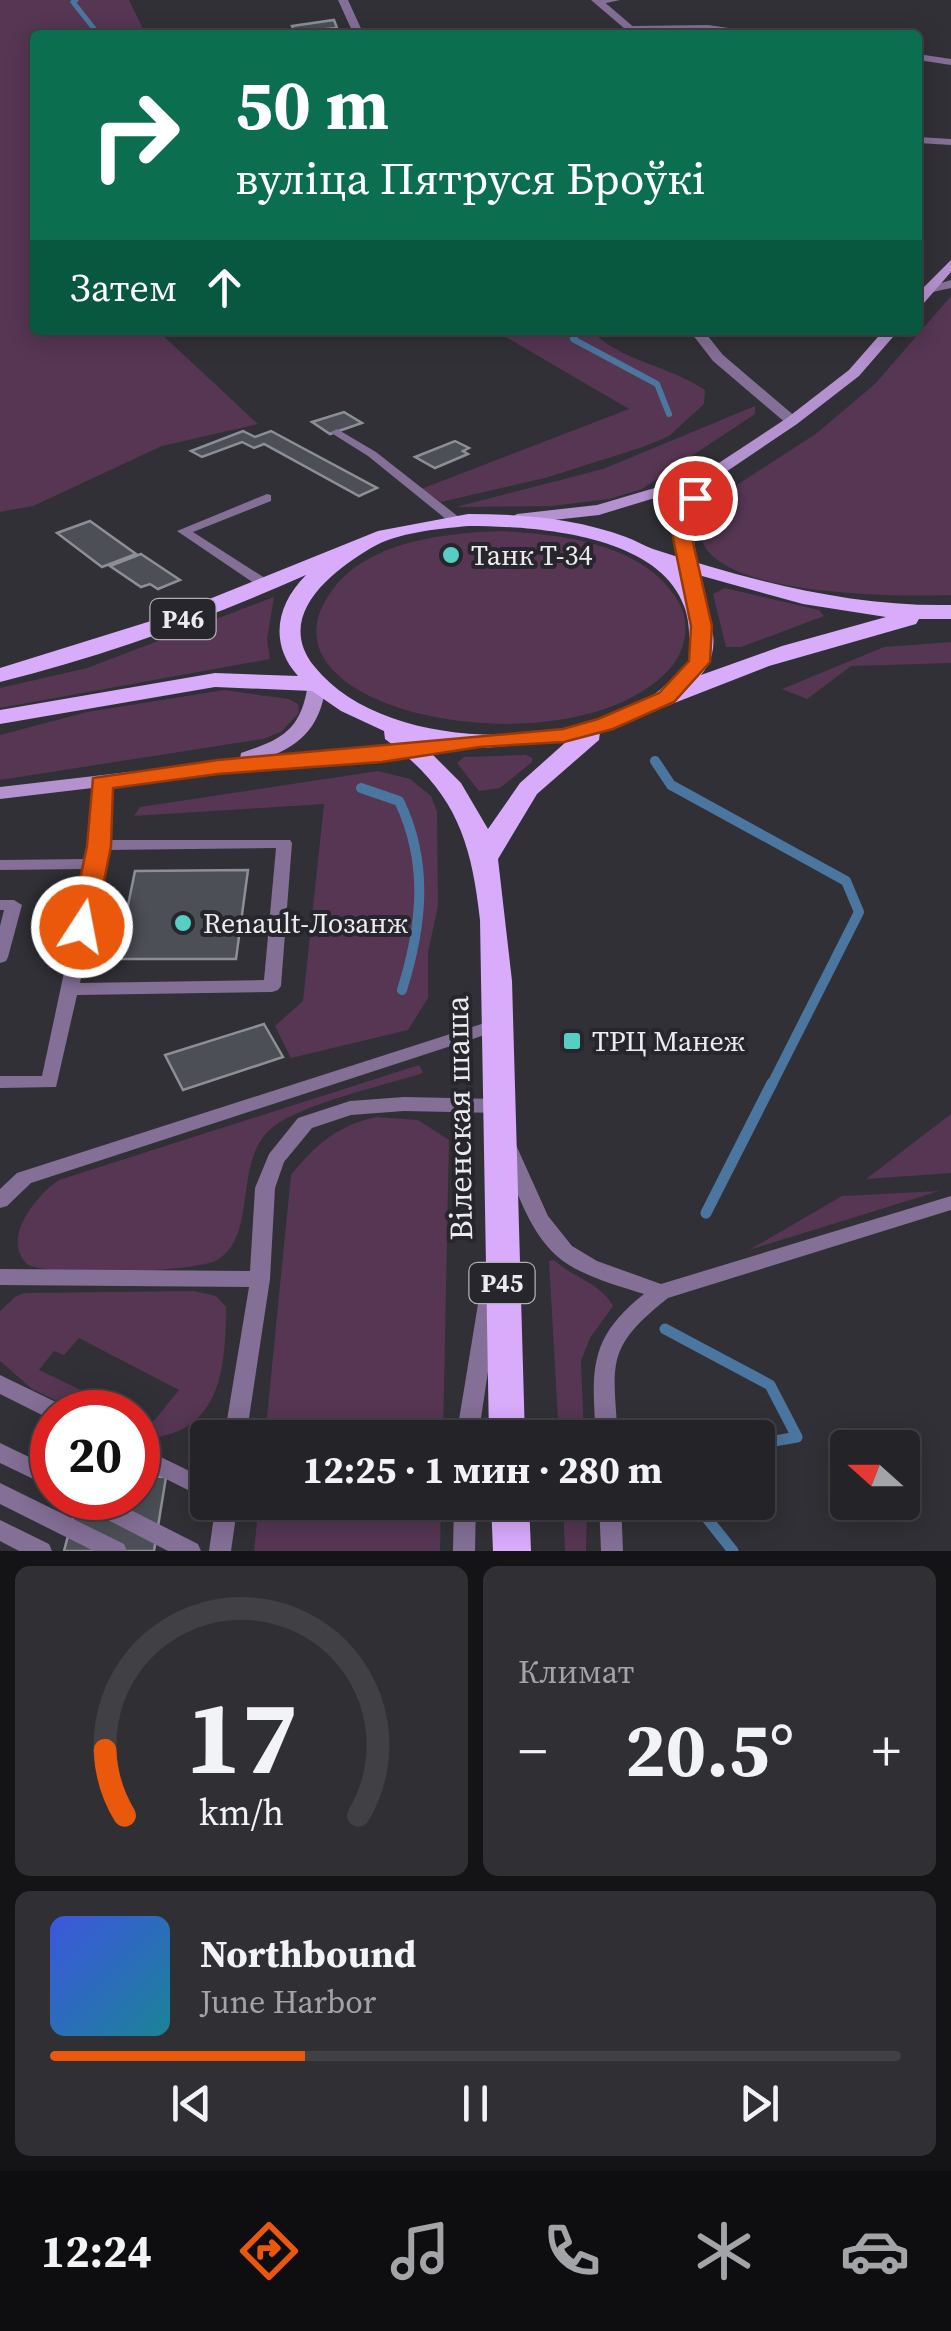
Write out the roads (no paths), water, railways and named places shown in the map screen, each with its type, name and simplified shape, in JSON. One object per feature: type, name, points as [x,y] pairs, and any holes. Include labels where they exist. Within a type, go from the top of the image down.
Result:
[{"type":"main road","points":[[922,297],[951,264]]},
{"type":"main road","points":[[517,520],[599,510],[708,477],[792,422],[854,373],[888,335]]},
{"type":"main road","points":[[693,598],[683,518],[708,477]]},
{"type":"main road","name":"Р46","points":[[0,675],[94,651],[399,532],[456,521],[517,520],[570,527],[640,552],[805,598],[945,612]]},
{"type":"main road","name":"Р46","points":[[360,547],[328,566],[304,589],[292,612],[290,636],[298,660],[317,684],[344,706],[378,722],[430,737],[480,741],[564,736],[606,724],[750,662],[832,635],[945,612]]},
{"type":"main road","name":"Р46","points":[[640,552],[670,570],[693,598],[702,626],[700,662],[666,698]]},
{"type":"main road","name":"Р46","points":[[0,717],[215,680],[317,684]]},
{"type":"main road","points":[[218,767],[286,743],[304,728],[314,713],[317,684]]},
{"type":"main road","name":"Р45","points":[[378,722],[437,766],[458,794],[485,858]]},
{"type":"main road","points":[[485,858],[513,804],[533,780],[606,724]]},
{"type":"main road","points":[[0,794],[480,741]]},
{"type":"main road","name":"Віленская шаша","points":[[485,858],[501,1024],[499,1118],[506,1420]]},
{"type":"main road","points":[[511,1520],[512,1551]]},
{"type":"street","points":[[343,0],[358,30]]},
{"type":"street","points":[[596,1],[616,0]]},
{"type":"street","points":[[596,1],[632,30]]},
{"type":"street","points":[[692,30],[730,30]]},
{"type":"street","points":[[922,57],[951,62]]},
{"type":"street","points":[[922,140],[951,142]]},
{"type":"street","points":[[928,290],[951,284]]},
{"type":"street","points":[[700,335],[718,358],[792,422]]},
{"type":"lane","points":[[337,432],[372,454],[456,521]]},
{"type":"lane","points":[[266,585],[183,532],[268,498]]},
{"type":"lane","points":[[0,1082],[50,1082],[99,846],[101,782]]},
{"type":"lane","points":[[70,990],[272,986],[284,843],[99,846]]},
{"type":"lane","points":[[0,866],[94,864]]},
{"type":"lane","points":[[0,904],[14,904],[0,957]]},
{"type":"lane","points":[[0,1201],[24,1178],[501,1024]]},
{"type":"lane","points":[[238,1420],[260,1279],[265,1188],[276,1160],[305,1123],[350,1108],[404,1104],[499,1118],[535,1208],[557,1245],[584,1262],[661,1292]]},
{"type":"lane","points":[[606,1420],[603,1360],[624,1319],[661,1292],[951,1202]]},
{"type":"lane","points":[[470,1420],[501,1234]]},
{"type":"lane","points":[[0,1277],[260,1279]]},
{"type":"lane","points":[[0,1384],[30,1399]]},
{"type":"lane","points":[[0,1452],[30,1468]]},
{"type":"lane","points":[[160,1466],[190,1482]]},
{"type":"lane","points":[[0,1493],[116,1551]]},
{"type":"lane","points":[[130,1520],[190,1551]]},
{"type":"lane","points":[[220,1551],[224,1520]]},
{"type":"lane","points":[[464,1551],[465,1520]]},
{"type":"lane","points":[[611,1520],[612,1551]]},
{"type":"lane","points":[[0,1530],[41,1551]]},
{"type":"waterway","points":[[76,0],[73,2],[95,30]]},
{"type":"waterway","points":[[576,335],[573,339],[657,384],[669,414]]},
{"type":"waterway","points":[[655,761],[671,785],[846,881],[859,912],[771,1086]]},
{"type":"waterway","points":[[361,788],[399,801],[415,848],[418,918],[402,990]]},
{"type":"waterway","points":[[706,1213],[772,1083]]},
{"type":"waterway","points":[[665,1329],[770,1385],[797,1437],[775,1441]]},
{"type":"waterway","points":[[708,1520],[733,1551]]},
{"type":"place","name":"Танк Т-34","points":[[451,555]]},
{"type":"place","name":"Renault-Лозанж","points":[[183,923]]},
{"type":"place","name":"ТРЦ Манеж","points":[[572,1041]]}]
